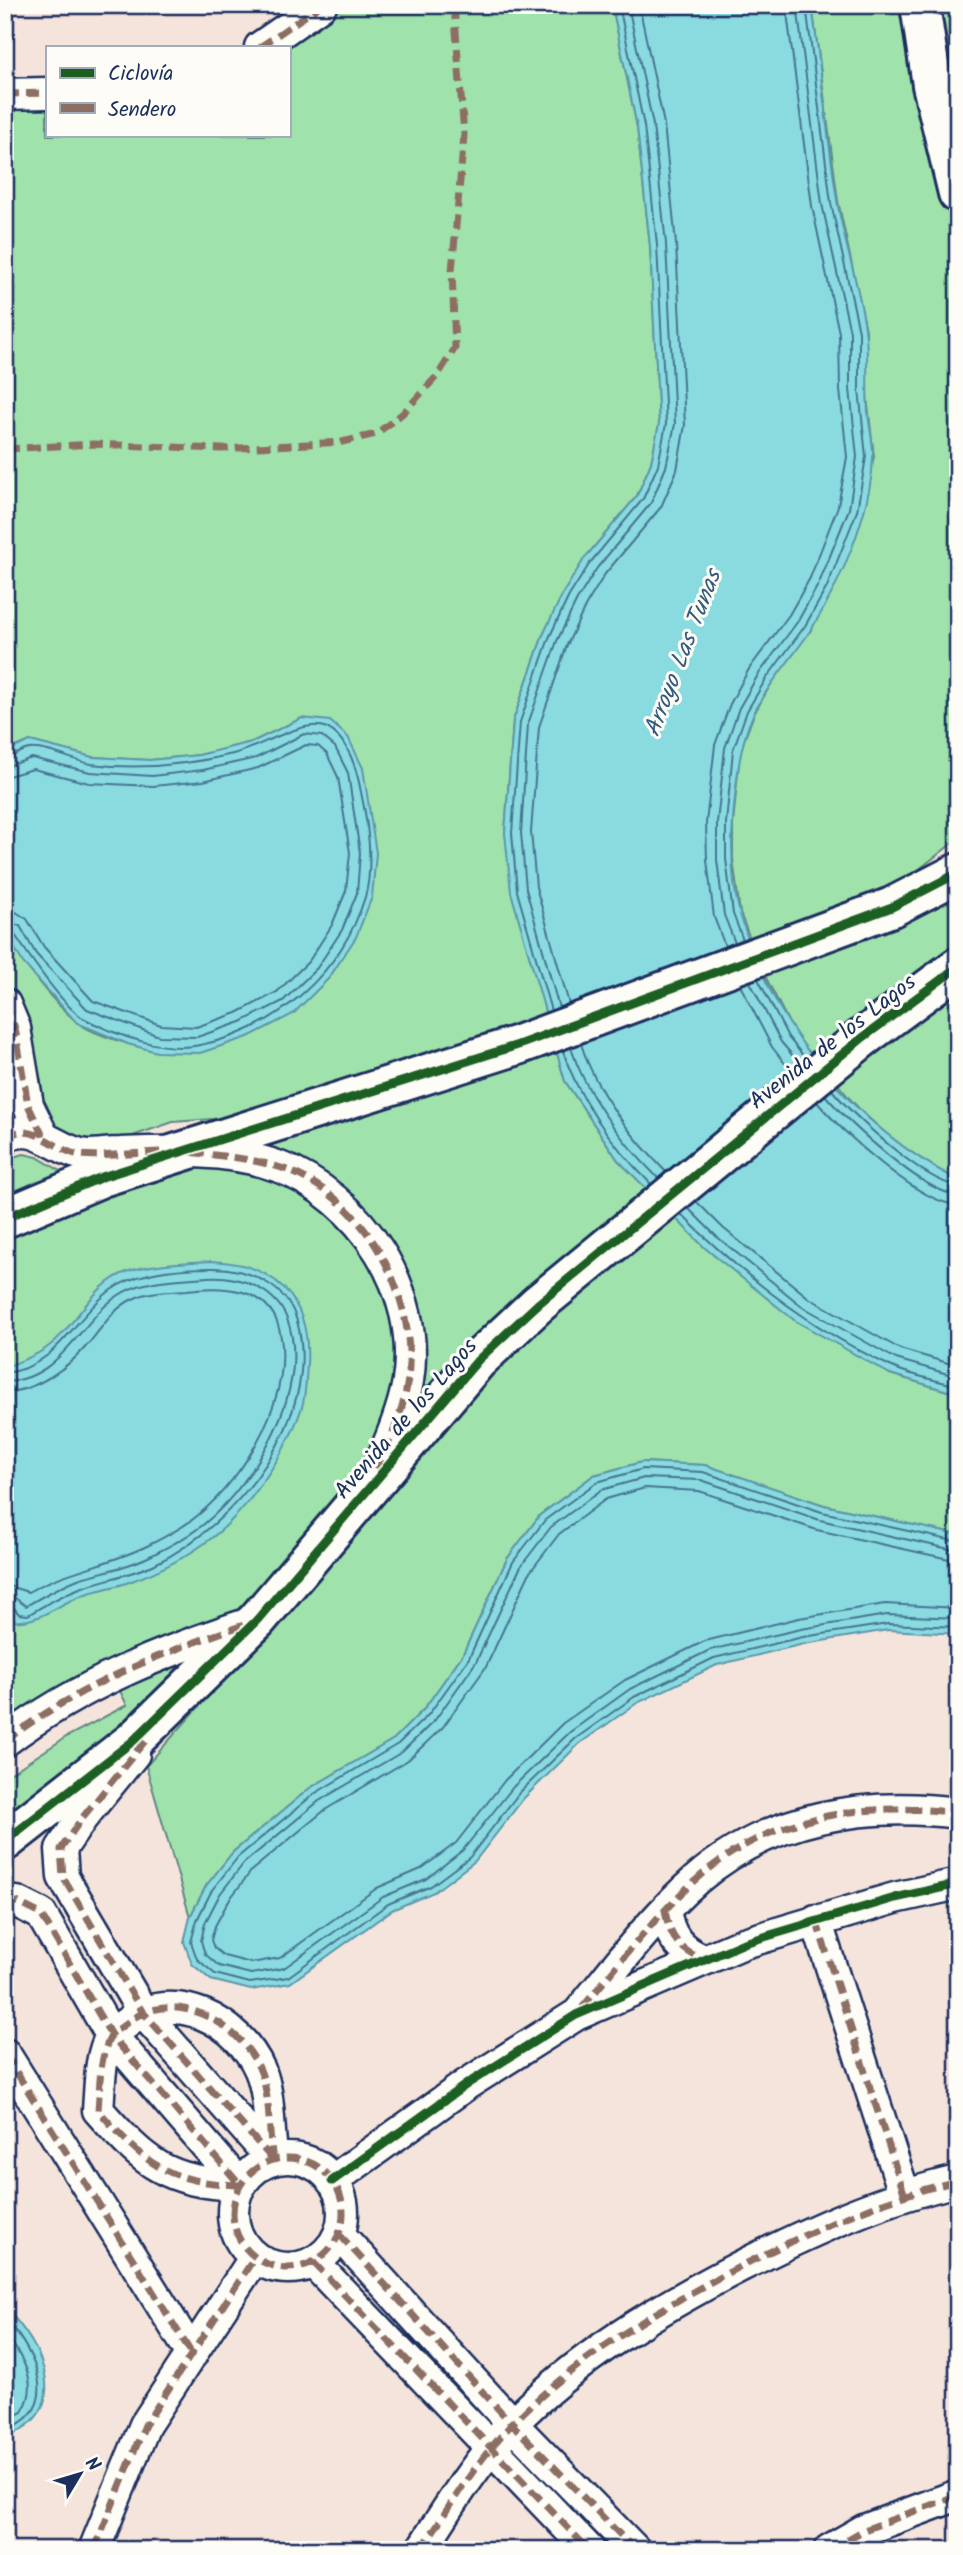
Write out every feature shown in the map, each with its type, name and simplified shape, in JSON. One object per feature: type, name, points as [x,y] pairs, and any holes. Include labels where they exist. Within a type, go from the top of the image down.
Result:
[{"type":"street","points":[[261,46],[321,5]]},
{"type":"street","points":[[919,5],[932,85],[958,193]]},
{"type":"street","points":[[5,94],[46,93]]},
{"type":"street","points":[[5,1218],[102,1177],[518,1045],[892,907],[952,873]]},
{"type":"street","name":"Avenida de los Lagos","points":[[5,1841],[133,1741],[178,1700],[257,1620],[478,1360],[538,1304],[861,1039],[958,967]]},
{"type":"street","points":[[5,1004],[15,1027],[28,1105],[43,1136]]},
{"type":"street","points":[[5,1137],[18,1131],[43,1136],[76,1154],[182,1152],[277,1166],[321,1189],[358,1221],[386,1262],[400,1298],[408,1332],[408,1380],[394,1430],[370,1485]]},
{"type":"street","points":[[5,1741],[60,1702],[103,1679],[175,1648],[257,1620]]},
{"type":"street","points":[[178,1700],[82,1818],[61,1849],[63,1877],[142,2011],[273,2160]]},
{"type":"street","points":[[576,2015],[665,1910],[708,1871],[739,1849],[778,1830],[820,1816],[896,1807],[958,1813]]},
{"type":"street","points":[[332,2180],[467,2084],[576,2015],[744,1943],[817,1920],[958,1884]]},
{"type":"street","points":[[5,1902],[17,1902],[41,1914],[111,2035],[240,2185]]},
{"type":"street","points":[[665,1910],[668,1928],[677,1944],[704,1960]]},
{"type":"street","points":[[817,1920],[904,2193]]},
{"type":"street","points":[[240,2185],[213,2184],[167,2173],[136,2153],[99,2110],[102,2069],[111,2035],[142,2011],[171,2007],[197,2011],[244,2043],[261,2071],[273,2160]]},
{"type":"street","points":[[5,2054],[192,2354]]},
{"type":"street","points":[[292,2158],[308,2162],[332,2180],[341,2201],[339,2234],[324,2255],[313,2262],[283,2268],[254,2257],[236,2231],[234,2200],[240,2185],[250,2173],[273,2160],[292,2158]]},
{"type":"street","points":[[421,2550],[492,2448],[512,2424],[597,2350],[666,2305],[789,2242],[904,2193],[958,2181]]},
{"type":"street","points":[[339,2234],[512,2424],[635,2550]]},
{"type":"street","points":[[94,2550],[145,2425],[254,2257]]},
{"type":"street","points":[[313,2262],[589,2550]]},
{"type":"street","points":[[829,2550],[864,2530],[958,2495]]},
{"type":"green space","points":[[344,5],[612,5],[637,127],[650,246],[659,424],[651,463],[637,496],[584,559],[543,635],[513,721],[505,833],[546,1016],[226,1118],[173,1122],[92,1150],[47,1130],[22,1014],[5,985],[5,931],[36,979],[76,1021],[103,1036],[157,1051],[302,718],[252,742],[199,755],[150,760],[92,757],[30,741],[5,752],[5,105],[46,104],[46,136],[290,136],[290,46],[287,46],[313,31]]},
{"type":"green space","points":[[812,5],[907,5],[958,250],[958,839],[892,890],[751,941],[740,913],[733,859],[733,824],[740,751],[754,714],[772,682],[811,630],[833,590],[850,550],[874,457],[866,388],[866,330],[838,201]]},
{"type":"green space","points":[[934,5],[949,5],[958,54],[958,143]]},
{"type":"green space","points":[[958,881],[958,947],[905,980],[810,1053],[794,1033],[762,970]]},
{"type":"green space","points":[[958,985],[958,1180],[923,1161],[891,1138],[862,1112],[836,1082]]},
{"type":"green space","points":[[5,1034],[18,1118],[5,1130]]},
{"type":"green space","points":[[555,1046],[565,1081],[618,1160],[648,1189],[416,1415],[408,1280],[251,1148]]},
{"type":"green space","points":[[24,1154],[37,1157],[64,1173],[5,1202],[5,1159]]},
{"type":"green space","points":[[207,1167],[242,1167],[303,1192],[348,1229],[385,1287],[400,1350],[381,1444],[271,1588],[227,1620],[5,1729],[5,1236],[52,1214],[130,1185]]},
{"type":"green space","points":[[674,1216],[890,1374],[958,1394],[958,1535],[824,1505],[705,1465],[642,1462],[594,1475],[540,1515],[507,1559],[463,1654],[424,1709],[394,1739],[310,1788],[233,1852],[206,1886],[190,1917],[146,1766],[284,1612],[489,1373],[551,1310]]},
{"type":"green space","points":[[207,1650],[161,1697],[5,1819],[5,1777],[66,1737],[127,1705],[119,1689]]},
{"type":"water","name":"Arroyo Las Tunas","points":[[612,5],[812,5],[837,200],[865,328],[868,412],[873,458],[867,501],[844,568],[812,628],[759,703],[746,735],[739,765],[734,811],[734,886],[740,914],[773,996],[822,1070],[885,1132],[920,1158],[958,1180],[958,1394],[890,1374],[794,1320],[705,1248],[618,1160],[565,1081],[511,892],[505,833],[513,721],[543,635],[563,593],[584,559],[637,496],[651,463],[659,424],[650,246],[637,127]]},
{"type":"water","points":[[302,718],[330,721],[348,737],[363,768],[376,853],[372,897],[356,937],[329,978],[293,1014],[248,1037],[200,1053],[157,1052],[128,1044],[77,1023],[23,963],[5,931],[5,752],[30,741],[92,757],[150,760],[199,755],[252,742]]},
{"type":"water","points":[[210,1261],[233,1263],[271,1277],[285,1289],[303,1321],[307,1341],[304,1397],[287,1442],[266,1478],[240,1511],[194,1551],[140,1578],[74,1598],[33,1619],[15,1621],[5,1608],[5,1367],[45,1349],[94,1296],[116,1277],[148,1266]]},
{"type":"water","points":[[642,1462],[705,1465],[824,1505],[958,1535],[958,1634],[888,1630],[804,1644],[717,1665],[637,1703],[579,1744],[524,1798],[475,1861],[434,1892],[392,1910],[290,1983],[251,1990],[211,1980],[192,1964],[184,1942],[190,1917],[206,1886],[233,1852],[310,1788],[394,1739],[424,1709],[463,1654],[507,1559],[540,1515],[594,1475]]},
{"type":"water","points":[[5,2308],[19,2323],[40,2359],[46,2378],[46,2396],[40,2412],[26,2426],[5,2437]]},
{"type":"marked path","points":[[261,46],[321,5]]},
{"type":"marked path","points":[[5,449],[93,444],[222,449],[342,442],[376,434],[403,413],[438,375],[455,348],[452,271],[464,135],[454,5]]},
{"type":"marked path","points":[[5,94],[46,93]]},
{"type":"marked path","points":[[5,1004],[15,1028],[28,1105],[43,1136]]},
{"type":"marked path","points":[[5,1137],[24,1132],[33,1134],[66,1151],[83,1155],[163,1152]]},
{"type":"marked path","points":[[191,1152],[265,1163],[306,1179],[334,1198],[358,1221],[378,1249],[393,1280],[404,1313],[409,1346],[408,1379],[403,1402],[377,1469]]},
{"type":"marked path","points":[[5,1741],[63,1703],[123,1672],[250,1623]]},
{"type":"marked path","points":[[145,1741],[82,1818],[61,1849],[63,1877],[142,2011],[273,2160]]},
{"type":"marked path","points":[[582,2008],[636,1942],[680,1895],[724,1858],[754,1840],[786,1827],[853,1812],[888,1809],[958,1813]]},
{"type":"marked path","points":[[5,1902],[17,1902],[41,1914],[111,2035],[240,2185]]},
{"type":"marked path","points":[[665,1910],[669,1927],[677,1941],[688,1952],[704,1960]]},
{"type":"marked path","points":[[816,1920],[904,2193]]},
{"type":"marked path","points":[[240,2185],[193,2180],[159,2167],[130,2144],[98,2110],[104,2053],[111,2036],[117,2030],[146,2012],[165,2008],[184,2009],[203,2014],[237,2037],[250,2052],[264,2080],[273,2160]]},
{"type":"marked path","points":[[5,2054],[192,2354]]},
{"type":"marked path","points":[[288,2158],[309,2162],[327,2174],[339,2192],[343,2213],[339,2234],[327,2252],[309,2264],[288,2268],[267,2264],[249,2252],[237,2234],[233,2213],[237,2192],[249,2174],[267,2162],[288,2158]]},
{"type":"marked path","points":[[421,2550],[475,2469],[511,2425],[536,2400],[620,2336],[710,2282],[794,2240],[874,2206],[958,2181]]},
{"type":"marked path","points":[[339,2234],[512,2424],[635,2550]]},
{"type":"marked path","points":[[94,2550],[145,2425],[255,2257]]},
{"type":"marked path","points":[[313,2262],[589,2550]]},
{"type":"marked path","points":[[829,2550],[864,2530],[958,2495]]},
{"type":"cycle path","points":[[5,1218],[102,1177],[518,1045],[892,907],[958,873]]},
{"type":"cycle path","points":[[5,1841],[133,1741],[257,1620],[478,1360],[538,1304],[861,1039],[958,967]]},
{"type":"cycle path","points":[[332,2181],[467,2084],[576,2015],[744,1943],[895,1898],[958,1884]]}]
